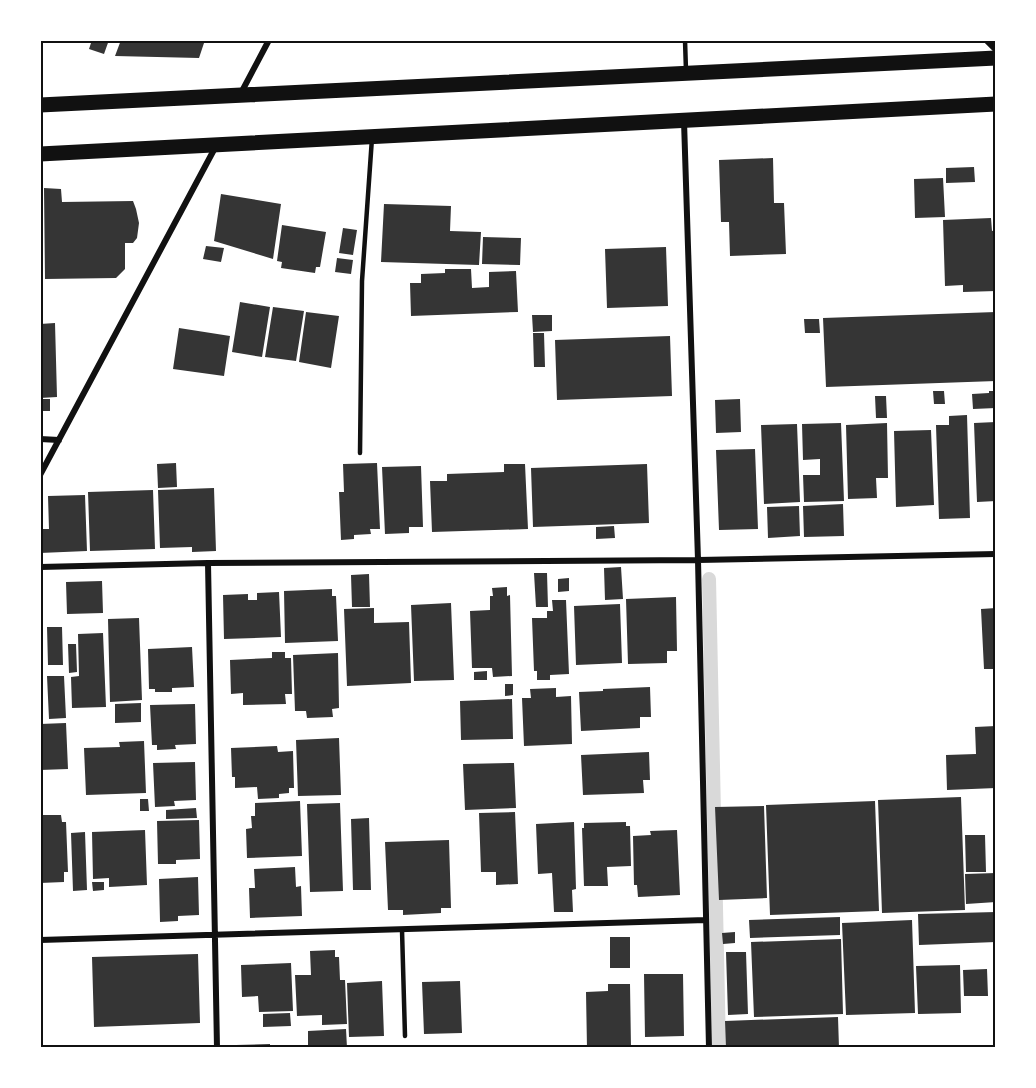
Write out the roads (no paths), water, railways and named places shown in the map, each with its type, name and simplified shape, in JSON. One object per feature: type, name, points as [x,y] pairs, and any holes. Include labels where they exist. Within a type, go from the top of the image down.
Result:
[{"type":"main road","points":[[40,105],[996,58]]},
{"type":"main road","points":[[40,154],[996,104]]},
{"type":"street","points":[[240,96],[269,40]]},
{"type":"street","points":[[986,40],[996,50]]},
{"type":"street","points":[[684,121],[698,560],[709,1047]]},
{"type":"street","points":[[40,475],[216,146]]},
{"type":"street","points":[[40,439],[59,440]]},
{"type":"street","points":[[40,567],[208,563],[698,560],[996,554]]},
{"type":"street","points":[[208,563],[217,1047]]},
{"type":"street","points":[[40,940],[706,920]]},
{"type":"lane","points":[[685,40],[686,73]]},
{"type":"lane","points":[[360,453],[362,281],[372,137]]},
{"type":"lane","points":[[402,930],[405,1036]]},
{"type":"waterway","points":[[709,579],[719,1048]]}]
